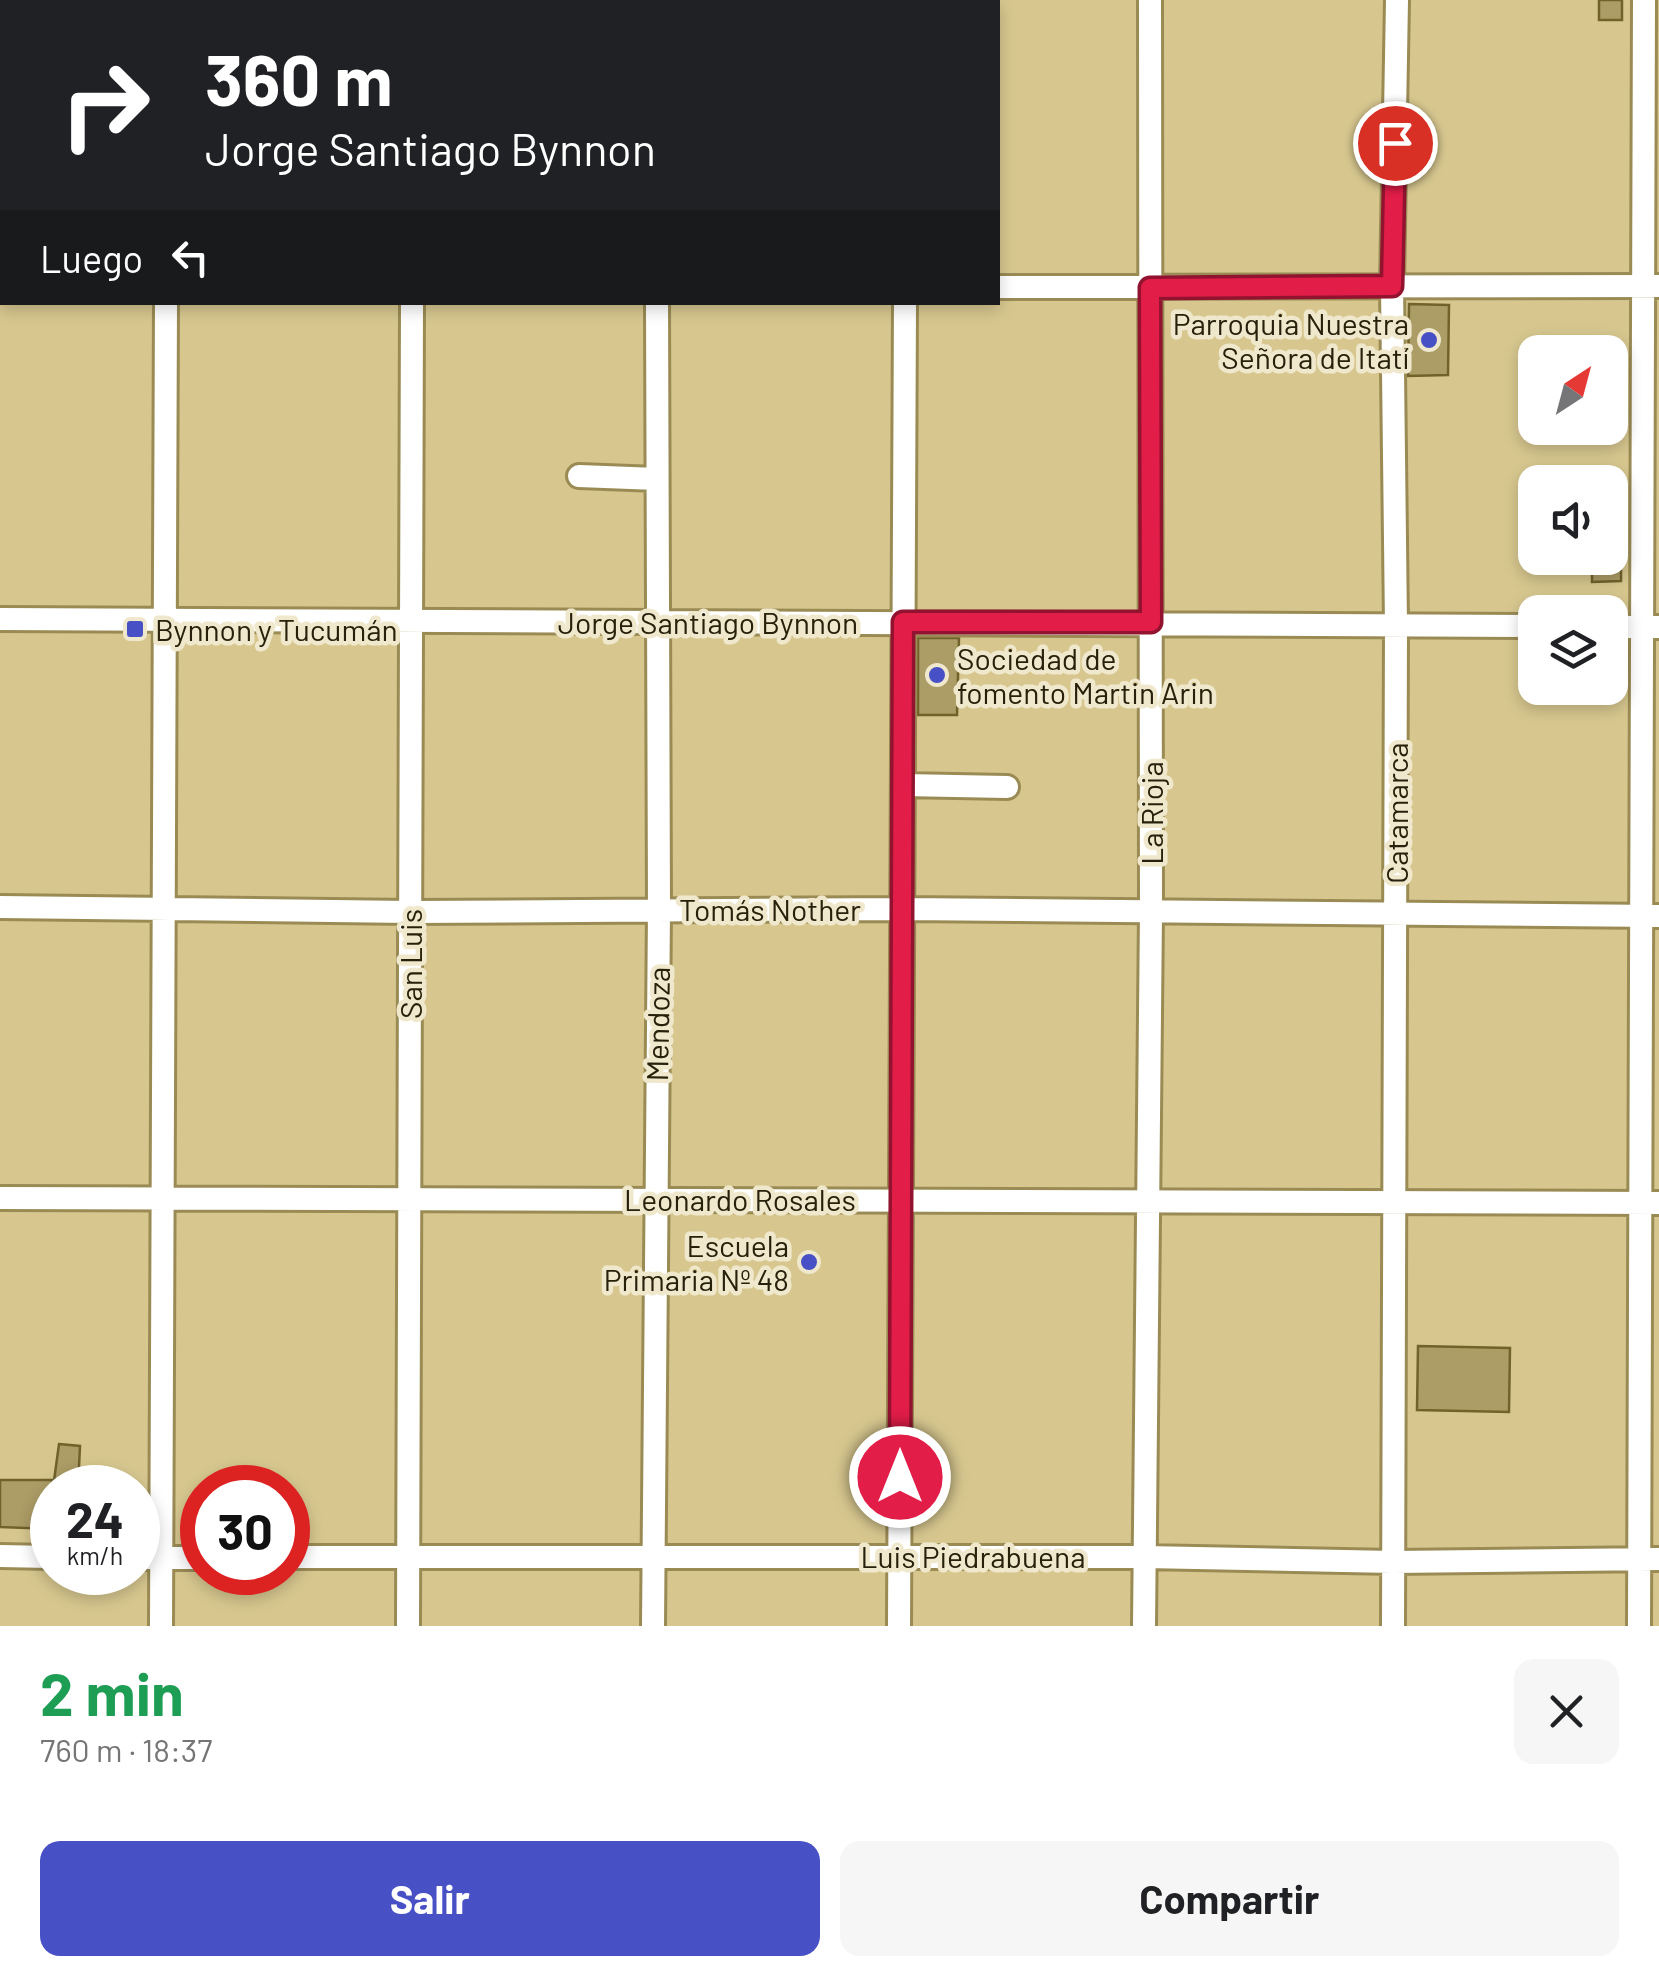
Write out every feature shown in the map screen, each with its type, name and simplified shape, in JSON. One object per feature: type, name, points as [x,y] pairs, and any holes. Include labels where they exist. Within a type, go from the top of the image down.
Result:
[{"type":"street","name":"La Rioja","points":[[1144,1626],[1151,912],[1150,0]]},
{"type":"street","name":"Catamarca","points":[[1393,1626],[1396,625],[1392,286],[1397,0]]},
{"type":"street","points":[[1639,1626],[1649,1559],[1651,916],[1651,286],[1644,0]]},
{"type":"street","points":[[1000,287],[1651,286]]},
{"type":"street","points":[[153,1465],[163,1198],[166,305]]},
{"type":"street","name":"San Luis","points":[[408,1626],[412,305]]},
{"type":"street","name":"Mendoza","points":[[653,1626],[659,909],[657,305]]},
{"type":"street","points":[[899,1626],[905,305]]},
{"type":"street","points":[[579,476],[657,479]]},
{"type":"street","name":"Jorge Santiago Bynnon","points":[[0,619],[1518,626]]},
{"type":"street","points":[[903,786],[1006,786]]},
{"type":"street","name":"Tomás Nother","points":[[0,907],[1651,916]]},
{"type":"street","name":"Leonardo Rosales","points":[[0,1198],[1650,1203]]},
{"type":"street","points":[[0,1556],[30,1557]]},
{"type":"street","name":"Luis Piedrabuena","points":[[310,1557],[1144,1557],[1393,1562],[1649,1559]]},
{"type":"street","points":[[156,1595],[161,1626]]},
{"type":"building","points":[[1599,0],[1622,0],[1622,20],[1599,20]]},
{"type":"building","name":"Parroquia Nuestra Señora de Itatí","points":[[1409,304],[1449,305],[1448,375],[1408,376]]},
{"type":"building","points":[[1592,575],[1621,575],[1621,581],[1592,582]]},
{"type":"building","name":"Sociedad de fomento Martin Arin","points":[[918,638],[959,638],[957,715],[918,715]]},
{"type":"building","points":[[1418,1346],[1510,1348],[1509,1412],[1417,1410]]},
{"type":"building","points":[[59,1444],[80,1446],[79,1465],[56,1465]]},
{"type":"building","points":[[0,1480],[30,1480],[30,1528],[0,1527]]},
{"type":"place","name":"Parroquia Nuestra Señora de Itatí","points":[[1429,340]]},
{"type":"place","name":"Bynnon y Tucumán","points":[[135,629]]},
{"type":"place","name":"Sociedad de fomento Martin Arin","points":[[937,675]]},
{"type":"place","name":"Escuela Primaria Nº 48","points":[[809,1262]]},
{"type":"route","points":[[900,1477],[903,622],[1151,622],[1150,288],[1392,286],[1395,143]]}]
